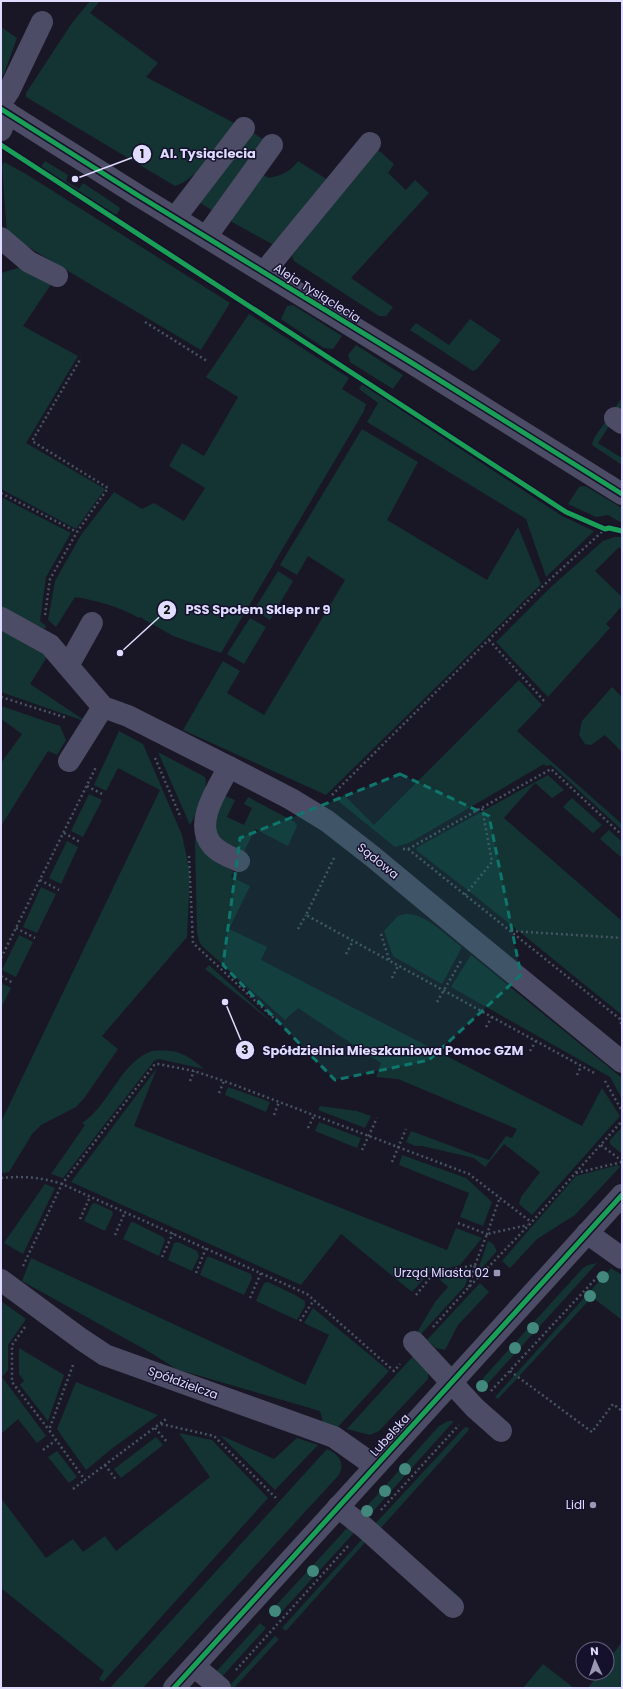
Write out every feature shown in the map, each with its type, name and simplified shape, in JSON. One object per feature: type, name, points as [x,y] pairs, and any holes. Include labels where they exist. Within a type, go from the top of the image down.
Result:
[{"type":"street","points":[[3,114],[9,91],[42,22]]},
{"type":"street","name":"Aleja Tysiąclecia","points":[[3,114],[264,272],[622,494]]},
{"type":"street","points":[[175,218],[244,128]]},
{"type":"street","points":[[264,272],[370,143]]},
{"type":"street","points":[[206,237],[272,144]]},
{"type":"street","points":[[1,238],[29,262],[57,276]]},
{"type":"street","points":[[1,618],[50,644],[104,707],[90,726],[69,761]]},
{"type":"street","points":[[68,666],[92,623]]},
{"type":"street","name":"Sądowa","points":[[104,707],[128,716],[229,767],[291,799],[327,820],[622,1062]]},
{"type":"street","points":[[229,767],[206,816],[206,835],[212,845],[221,852],[239,861]]},
{"type":"street","name":"Lubelska","points":[[174,1688],[622,1195]]},
{"type":"street","points":[[587,1233],[620,1256]]},
{"type":"street","name":"Spółdzielcza","points":[[7,1284],[105,1355],[334,1437],[375,1466]]},
{"type":"street","points":[[416,1344],[475,1408],[501,1431]]},
{"type":"street","points":[[338,1507],[365,1528],[453,1607]]},
{"type":"street","points":[[194,1666],[220,1688]]},
{"type":"path","points":[[145,322],[207,361]]},
{"type":"path","points":[[50,644],[51,626],[44,622],[50,579],[77,532],[108,488],[32,441],[81,358]]},
{"type":"path","points":[[1,493],[77,532]]},
{"type":"path","points":[[598,526],[607,528]]},
{"type":"path","points":[[327,800],[545,584],[607,528]]},
{"type":"path","points":[[489,640],[545,702]]},
{"type":"path","points":[[1,697],[90,726]]},
{"type":"path","points":[[153,754],[181,819]]},
{"type":"path","points":[[1,958],[96,766]]},
{"type":"path","points":[[622,835],[551,769],[408,848],[621,1018],[622,1028]]},
{"type":"path","points":[[87,786],[104,795]]},
{"type":"path","points":[[465,895],[492,862],[482,808]]},
{"type":"path","points":[[64,833],[80,842]]},
{"type":"path","points":[[188,849],[193,943],[280,1024]]},
{"type":"path","points":[[298,929],[336,855]]},
{"type":"path","points":[[40,880],[58,890]]},
{"type":"path","points":[[306,915],[598,1076]]},
{"type":"path","points":[[16,928],[35,938]]},
{"type":"path","points":[[511,931],[622,938]]},
{"type":"path","points":[[381,934],[390,962]]},
{"type":"path","points":[[437,1002],[473,940]]},
{"type":"path","points":[[346,954],[353,941]]},
{"type":"path","points":[[392,978],[398,966]]},
{"type":"path","points":[[1,976],[13,983]]},
{"type":"path","points":[[486,1027],[492,1017]]},
{"type":"path","points":[[530,1051],[536,1041]]},
{"type":"path","points":[[7,1284],[62,1184],[155,1064],[194,1071],[224,1081],[469,1174],[532,1222]]},
{"type":"path","points":[[577,1075],[581,1066]]},
{"type":"path","points":[[190,1081],[194,1071]]},
{"type":"path","points":[[604,1080],[622,1111]]},
{"type":"path","points":[[219,1093],[224,1081]]},
{"type":"path","points":[[274,1115],[279,1102]]},
{"type":"path","points":[[308,1128],[314,1116]]},
{"type":"path","points":[[362,1150],[377,1118]]},
{"type":"path","points":[[1,1178],[22,1176],[48,1179],[62,1184],[307,1294],[394,1371],[416,1344],[532,1222],[622,1121]]},
{"type":"path","points":[[392,1162],[406,1129]]},
{"type":"path","points":[[601,1145],[622,1162]]},
{"type":"path","points":[[575,1174],[622,1162]]},
{"type":"path","points":[[80,1219],[90,1197]]},
{"type":"path","points":[[468,1288],[500,1197]]},
{"type":"path","points":[[115,1235],[125,1212]]},
{"type":"path","points":[[458,1223],[487,1234],[529,1225]]},
{"type":"path","points":[[162,1258],[172,1233]]},
{"type":"path","points":[[196,1273],[206,1248]]},
{"type":"path","points":[[220,1688],[475,1408],[620,1256]]},
{"type":"path","points":[[416,1295],[434,1273],[476,1265]]},
{"type":"path","points":[[250,1298],[261,1273]]},
{"type":"path","points":[[300,1322],[314,1300]]},
{"type":"path","points":[[28,1323],[12,1345],[12,1382],[85,1480]]},
{"type":"path","points":[[49,1430],[73,1365]]},
{"type":"path","points":[[510,1371],[592,1432],[613,1404],[622,1411]]},
{"type":"path","points":[[73,1489],[166,1419]]},
{"type":"path","points":[[160,1424],[214,1436],[276,1498]]},
{"type":"path","points":[[154,1428],[167,1442]]},
{"type":"path","points":[[43,1450],[56,1440]]},
{"type":"path","points":[[106,1465],[117,1481]]},
{"type":"highlighted area","points":[[400,774],[489,816],[521,975],[429,1060],[335,1080],[223,965],[240,838]]},
{"type":"green space","points":[[90,1],[100,1],[90,13],[158,63],[146,77],[238,125],[209,160],[183,183],[175,186],[26,97],[26,93],[72,23]]},
{"type":"green space","points":[[1,27],[17,38],[4,74],[1,77]]},
{"type":"green space","points":[[252,132],[267,142],[213,211],[199,202]]},
{"type":"green space","points":[[376,148],[394,164],[388,173],[406,190],[415,180],[429,193],[351,278],[393,307],[386,316],[379,316],[294,261],[292,256]]},
{"type":"green space","points":[[45,161],[68,175],[66,181],[79,189],[83,183],[119,207],[120,209],[115,217],[40,168]]},
{"type":"green space","points":[[298,161],[328,180],[279,242],[272,244],[232,222],[230,214],[259,173],[269,178],[278,176],[289,170]]},
{"type":"green space","points":[[4,162],[26,174],[230,303],[201,350],[7,234],[2,165]]},
{"type":"green space","points":[[28,265],[54,280],[23,326],[78,356],[26,443],[105,489],[76,529],[1,489],[1,273]]},
{"type":"green space","points":[[293,305],[342,336],[333,349],[324,348],[281,319],[287,306]]},
{"type":"green space","points":[[249,314],[349,378],[342,389],[366,404],[364,411],[221,653],[173,636],[140,617],[139,618],[116,607],[75,597],[56,627],[48,620],[55,581],[81,535],[114,492],[142,509],[154,503],[184,521],[205,488],[169,466],[182,443],[204,456],[238,397],[206,377]]},
{"type":"green space","points":[[470,319],[501,340],[477,369],[473,371],[410,330],[416,323],[449,345]]},
{"type":"green space","points":[[356,345],[403,375],[393,389],[350,362],[348,355]]},
{"type":"green space","points":[[362,384],[562,516],[594,531],[546,577],[526,519],[367,422],[378,403],[359,389]]},
{"type":"green space","points":[[622,398],[622,406],[598,443],[622,458],[622,465],[592,445],[594,438]]},
{"type":"green space","points":[[362,429],[418,462],[387,520],[487,580],[518,527],[541,584],[326,795],[183,730],[223,661],[240,671],[227,693],[264,715],[345,580],[308,556],[297,575],[280,565]]},
{"type":"green space","points":[[583,486],[622,508],[622,523],[608,515],[596,517],[568,504],[579,487]]},
{"type":"green space","points":[[1,497],[71,533],[46,577],[40,621],[46,626],[45,629],[1,607]]},
{"type":"green space","points":[[614,537],[622,537],[622,550],[619,547],[595,571],[622,597],[622,606],[606,624],[610,628],[548,697],[496,642],[552,586],[603,541]]},
{"type":"green space","points":[[278,571],[293,581],[270,620],[254,610]]},
{"type":"green space","points":[[250,618],[266,627],[244,664],[227,654]]},
{"type":"green space","points":[[1,627],[31,641],[47,657],[30,684],[87,722],[1,692]]},
{"type":"green space","points":[[519,680],[542,705],[517,731],[622,824],[622,830],[551,765],[546,766],[544,764],[409,843],[395,847],[337,800],[344,795],[374,825]]},
{"type":"green space","points":[[612,687],[622,697],[622,752],[605,735],[591,745],[585,744],[579,735],[582,721]]},
{"type":"green space","points":[[1,706],[60,726],[66,740],[57,755],[48,751],[1,826],[1,763],[22,734],[1,719]]},
{"type":"green space","points":[[119,731],[143,744],[182,835],[190,873],[187,937],[102,1036],[118,1049],[85,1097],[76,1107],[41,1125],[32,1134],[9,1172],[1,1173],[1,1122],[160,790],[118,768],[106,791],[94,785]]},
{"type":"green space","points":[[158,752],[205,777],[206,783],[204,796],[190,825]]},
{"type":"green space","points":[[548,775],[564,790],[552,798],[535,783],[504,818],[622,921],[622,1015],[469,891],[417,851],[416,848]]},
{"type":"green space","points":[[89,794],[102,800],[83,837],[71,831]]},
{"type":"green space","points":[[223,795],[235,800],[227,817],[244,825],[252,808],[244,804],[248,797],[295,822],[297,826],[288,846],[255,829],[242,856],[216,838],[213,816]]},
{"type":"green space","points":[[572,798],[602,825],[593,833],[563,807]]},
{"type":"green space","points":[[197,828],[214,858],[234,872],[231,877],[250,886],[229,929],[267,947],[261,960],[582,1126],[602,1088],[620,1116],[532,1215],[519,1204],[521,1197],[540,1172],[504,1144],[485,1167],[474,1158],[422,1146],[415,1146],[406,1142],[411,1131],[489,1160],[506,1136],[512,1138],[517,1129],[398,1079],[376,1077],[381,1063],[298,1008],[285,1020],[202,946],[197,932],[195,843]]},
{"type":"green space","points":[[609,830],[622,842],[622,858],[600,839]]},
{"type":"green space","points":[[67,841],[78,847],[61,884],[49,878]]},
{"type":"green space","points":[[41,887],[56,894],[37,933],[23,927]]},
{"type":"green space","points":[[405,914],[420,917],[428,921],[462,947],[442,984],[393,956],[384,931],[398,916]]},
{"type":"green space","points":[[19,935],[33,942],[16,977],[2,970]]},
{"type":"green space","points":[[471,955],[622,1078],[622,1099],[610,1077],[451,987]]},
{"type":"green space","points":[[209,965],[273,1023],[205,969]]},
{"type":"green space","points":[[1,983],[11,988],[1,1008]]},
{"type":"green space","points":[[152,1051],[180,1053],[204,1069],[159,1059],[154,1061],[63,1178],[51,1174],[85,1125],[82,1123],[101,1105],[131,1065]]},
{"type":"green space","points":[[157,1068],[134,1126],[447,1250],[456,1228],[482,1238],[460,1265],[429,1273],[412,1292],[341,1234],[301,1285],[71,1182]]},
{"type":"green space","points":[[228,1087],[270,1102],[266,1112],[225,1095]]},
{"type":"green space","points":[[320,1106],[357,1111],[371,1116],[365,1128],[318,1110]]},
{"type":"green space","points":[[319,1122],[361,1138],[357,1148],[315,1131]]},
{"type":"green space","points":[[622,1127],[622,1154],[610,1144],[610,1140]]},
{"type":"green space","points":[[402,1155],[466,1178],[492,1202],[483,1226],[460,1217],[469,1193],[399,1165]]},
{"type":"green space","points":[[618,1165],[620,1167],[575,1215],[537,1239],[510,1268],[502,1261],[576,1176]]},
{"type":"green space","points":[[45,1184],[55,1188],[23,1254],[4,1243]]},
{"type":"green space","points":[[95,1203],[112,1211],[113,1214],[105,1231],[84,1221],[92,1204]]},
{"type":"green space","points":[[131,1222],[163,1237],[165,1240],[159,1256],[123,1239]]},
{"type":"green space","points":[[488,1241],[493,1244],[497,1251],[476,1275]]},
{"type":"green space","points":[[178,1242],[197,1251],[199,1256],[192,1271],[168,1260],[174,1243]]},
{"type":"green space","points":[[207,1257],[251,1274],[252,1278],[244,1295],[200,1275]]},
{"type":"green space","points":[[31,1258],[305,1385],[329,1335],[304,1323],[313,1308],[389,1371],[336,1429],[324,1426],[320,1411],[176,1369],[153,1354],[22,1281]]},
{"type":"green space","points":[[597,1263],[481,1391],[480,1385],[484,1377],[583,1268]]},
{"type":"green space","points":[[471,1268],[465,1286],[420,1335],[418,1331],[435,1302],[448,1287],[435,1275]]},
{"type":"green space","points":[[611,1268],[622,1275],[622,1320],[592,1297],[498,1399],[495,1397]]},
{"type":"green space","points":[[268,1282],[305,1301],[305,1306],[297,1320],[256,1301],[264,1283]]},
{"type":"green space","points":[[480,1283],[489,1292],[458,1325],[445,1350],[436,1348],[427,1340]]},
{"type":"green space","points":[[1,1301],[26,1319],[8,1345],[8,1370],[2,1377],[46,1436],[37,1443],[18,1419],[1,1434]]},
{"type":"green space","points":[[19,1348],[64,1375],[48,1421],[20,1385],[24,1381],[19,1374]]},
{"type":"green space","points":[[415,1354],[428,1370],[428,1379],[379,1431],[370,1435],[347,1429]]},
{"type":"green space","points":[[76,1382],[158,1415],[110,1450],[86,1470],[57,1429]]},
{"type":"green space","points":[[448,1421],[454,1421],[366,1519],[360,1514],[439,1426]]},
{"type":"green space","points":[[465,1427],[469,1428],[468,1431],[379,1530],[461,1598],[457,1602],[375,1531],[374,1527],[375,1524]]},
{"type":"green space","points":[[179,1433],[212,1440],[268,1498],[103,1682],[99,1679],[104,1671],[1,1588],[1,1498],[46,1558],[73,1539],[83,1552],[105,1536],[116,1551],[210,1477]]},
{"type":"green space","points":[[220,1435],[274,1459],[297,1438],[318,1445],[275,1490]]},
{"type":"green space","points":[[156,1437],[163,1445],[121,1478],[114,1469]]},
{"type":"green space","points":[[327,1449],[335,1454],[340,1460],[341,1467],[338,1476],[143,1688],[110,1688]]},
{"type":"green space","points":[[57,1451],[77,1477],[69,1483],[48,1457]]},
{"type":"green space","points":[[348,1527],[354,1532],[352,1535],[276,1618],[270,1612]]},
{"type":"green space","points":[[365,1536],[369,1538],[286,1631],[282,1628]]},
{"type":"green space","points":[[260,1623],[266,1628],[220,1679],[214,1674]]},
{"type":"green space","points":[[275,1636],[279,1639],[234,1688],[229,1686]]},
{"type":"green space","points":[[622,1642],[622,1688],[588,1688],[593,1681],[615,1681],[615,1651]]},
{"type":"green space","points":[[543,1664],[574,1688],[523,1688]]},
{"type":"cycle path","points":[[1,109],[139,196],[412,363],[622,494]]},
{"type":"cycle path","points":[[1,145],[566,512],[605,529],[609,528],[622,531]]},
{"type":"cycle path","points":[[174,1688],[622,1195]]},
{"type":"place","name":"Al. Tysiąclecia","points":[[75,179]]},
{"type":"place","name":"PSS Społem Sklep nr 9","points":[[120,653]]},
{"type":"place","name":"Spółdzielnia Mieszkaniowa Pomoc GZM","points":[[225,1002]]},
{"type":"place","name":"Urząd Miasta 02","points":[[497,1273]]},
{"type":"place","name":"Lidl","points":[[593,1505]]}]
